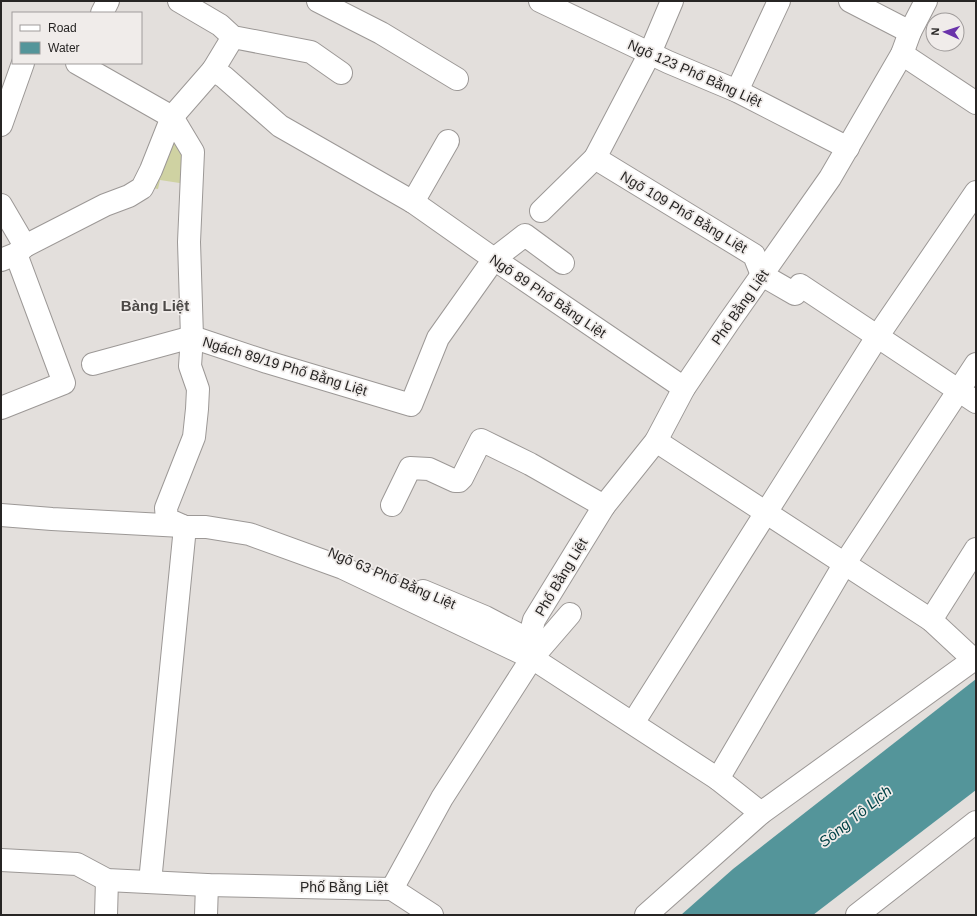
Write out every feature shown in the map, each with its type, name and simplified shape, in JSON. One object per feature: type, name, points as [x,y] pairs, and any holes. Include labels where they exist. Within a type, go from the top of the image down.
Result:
[{"type":"street","points":[[102,12],[108,1]]},
{"type":"street","points":[[179,1],[220,25],[233,37],[311,52],[341,73]]},
{"type":"street","points":[[318,1],[382,33],[457,79]]},
{"type":"street","name":"Ngõ 123 Phố Bằng Liệt","points":[[540,1],[650,53],[737,91],[848,148]]},
{"type":"street","points":[[541,211],[595,158],[650,53],[672,1]]},
{"type":"street","points":[[737,91],[779,1]]},
{"type":"street","points":[[850,1],[910,32]]},
{"type":"street","name":"Phố Bằng Liệt","points":[[1,860],[77,864],[107,880],[207,885],[392,889],[442,798],[531,649],[534,620],[604,506],[656,441],[684,388],[728,323],[759,268],[830,178],[902,54],[910,32],[926,1]]},
{"type":"street","points":[[14,253],[105,205],[129,196],[142,188],[172,118],[213,70],[233,37]]},
{"type":"street","points":[[902,54],[976,102]]},
{"type":"street","points":[[1,125],[23,64]]},
{"type":"street","name":"Ngách 89/19 Phố Bằng Liệt","points":[[79,64],[172,118],[193,152],[189,242],[192,336],[267,362],[410,405],[438,338],[494,259]]},
{"type":"street","name":"Ngõ 89 Phố Bằng Liệt","points":[[213,70],[224,77],[280,126],[413,202],[684,388]]},
{"type":"street","points":[[413,202],[448,141]]},
{"type":"street","name":"Ngõ 109 Phố Bằng Liệt","points":[[595,158],[754,255],[759,268],[795,294],[800,285],[877,337]]},
{"type":"street","points":[[633,723],[877,337],[976,192]]},
{"type":"street","points":[[1,205],[14,253],[64,383],[1,408]]},
{"type":"street","points":[[494,259],[525,235],[563,263]]},
{"type":"street","points":[[93,364],[192,336],[190,366],[198,389],[194,437],[166,508],[167,519],[185,526]]},
{"type":"street","points":[[877,337],[967,396]]},
{"type":"street","points":[[718,779],[845,563],[967,396],[976,364]]},
{"type":"street","points":[[1,402],[2,404],[63,380]]},
{"type":"street","points":[[392,505],[410,468],[429,469],[455,481],[460,481],[481,440],[530,464],[604,506]]},
{"type":"street","points":[[646,915],[761,814],[975,659],[931,620],[656,441]]},
{"type":"street","points":[[1,515],[47,511],[206,527],[249,534],[343,568],[531,649],[633,723],[718,779],[761,814]]},
{"type":"street","name":"Ngõ 63 Phố Bằng Liệt","points":[[252,521],[380,572],[485,617],[531,649]]},
{"type":"street","points":[[150,882],[185,526]]},
{"type":"street","points":[[931,620],[976,549]]},
{"type":"street","points":[[531,649],[570,614]]},
{"type":"street","points":[[857,915],[976,822]]},
{"type":"street","points":[[106,915],[107,880]]},
{"type":"street","points":[[206,915],[207,885]]},
{"type":"street","points":[[392,889],[432,915]]},
{"type":"green space","points":[[177,134],[182,134],[186,184],[160,180],[158,189],[145,187]]},
{"type":"water","name":"Sông Tô Lịch","points":[[976,679],[976,790],[813,915],[681,915],[733,869]]},
{"type":"district","name":"Bàng Liệt","points":[[155,305]]}]
